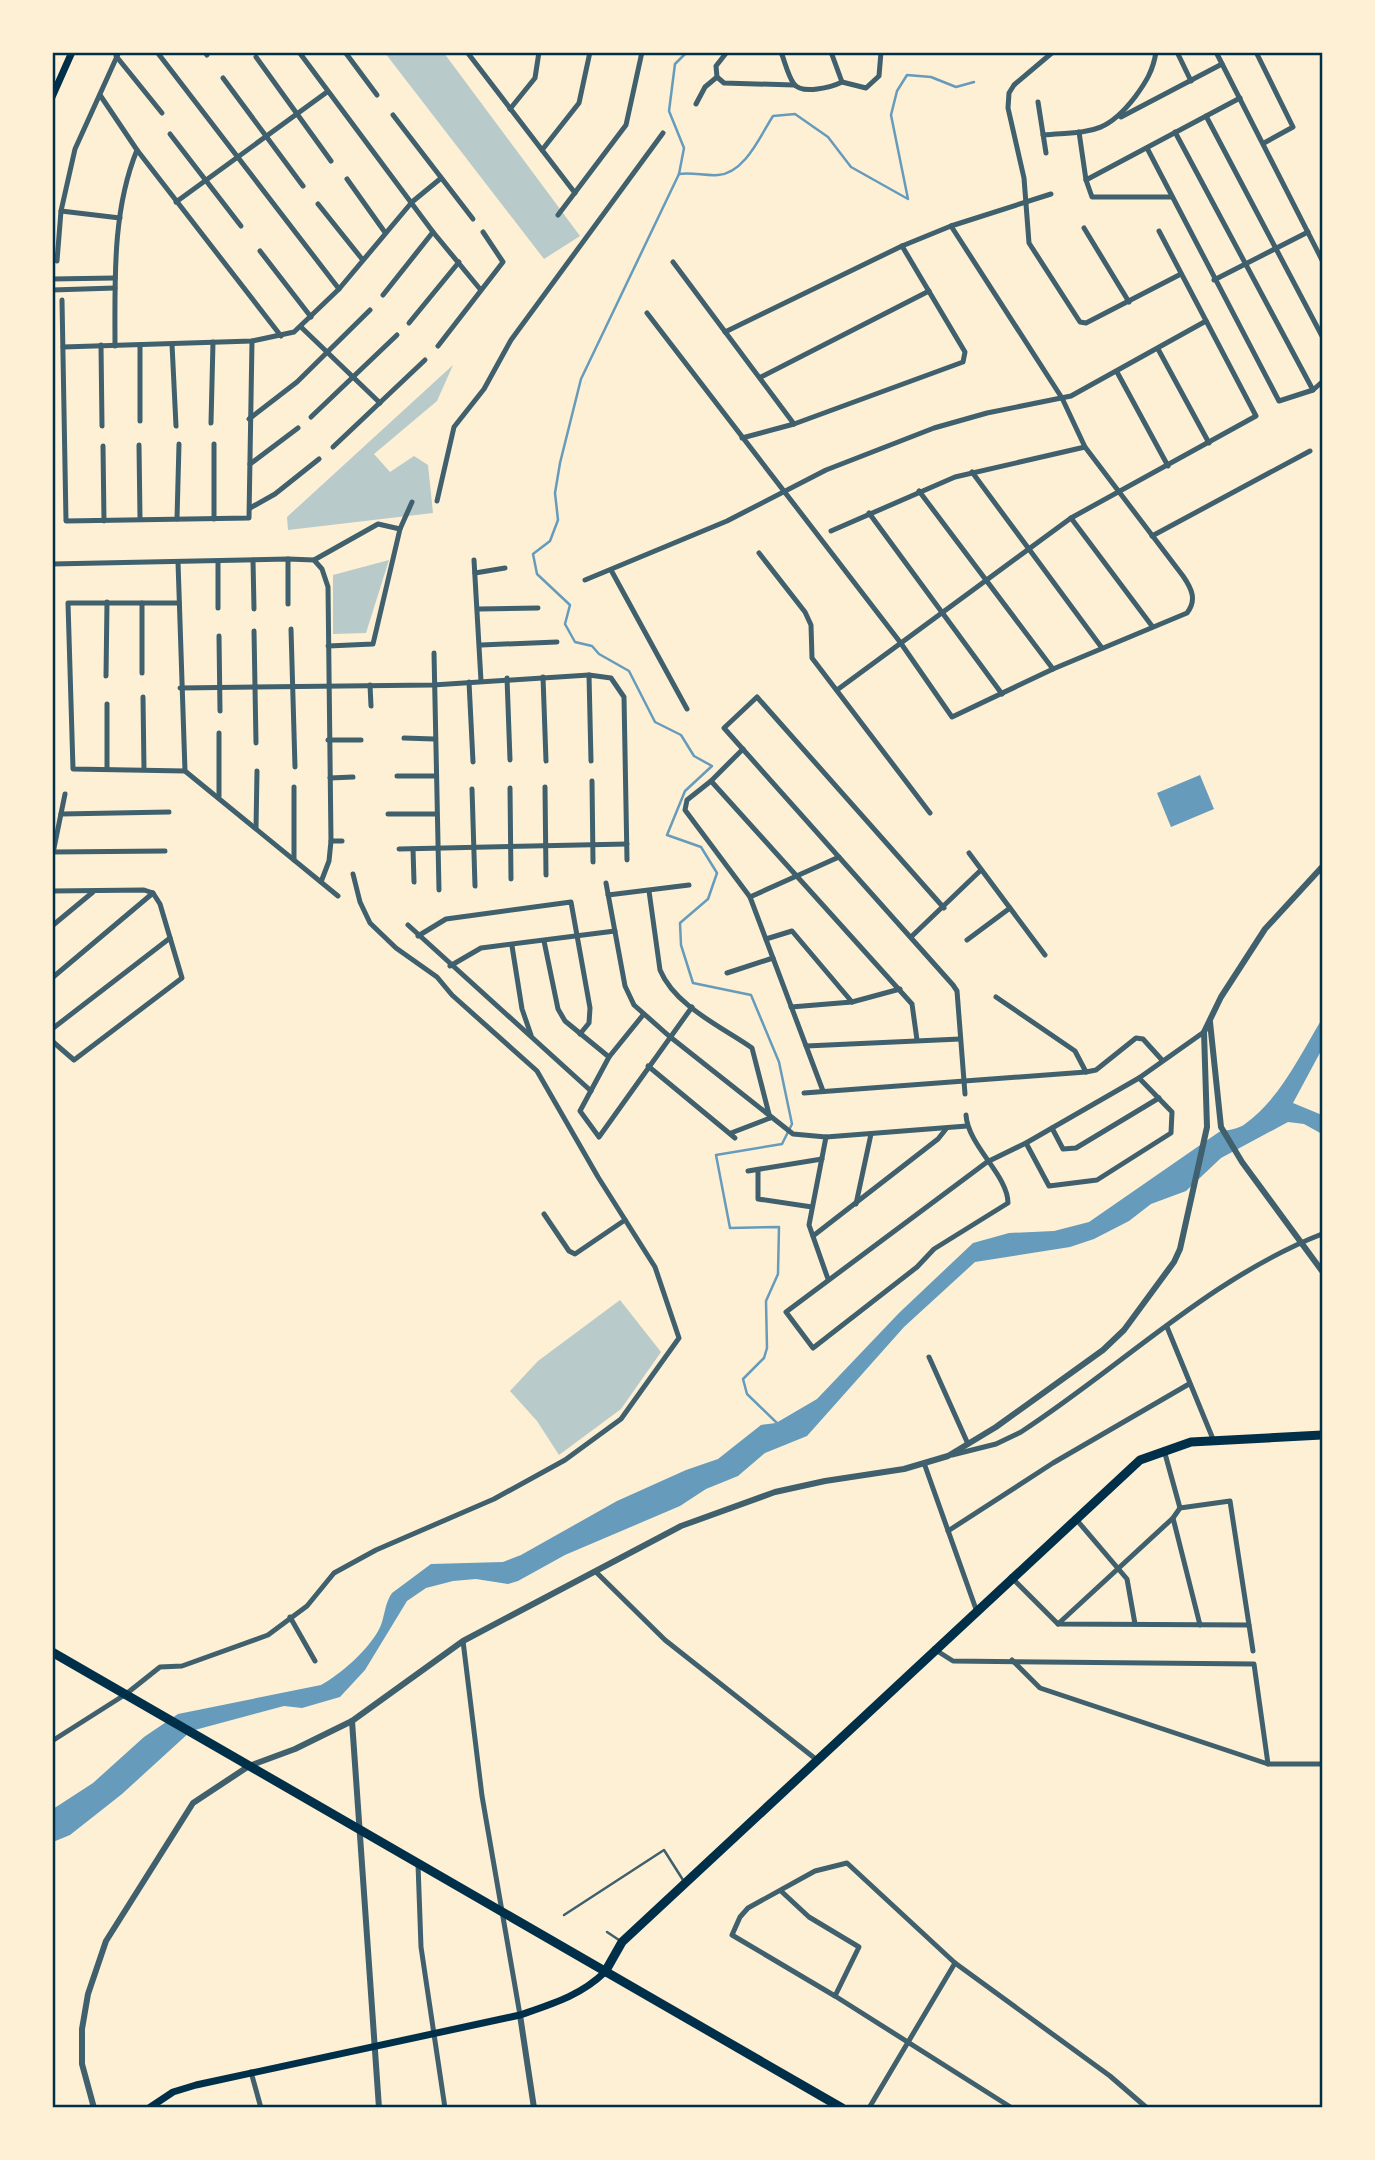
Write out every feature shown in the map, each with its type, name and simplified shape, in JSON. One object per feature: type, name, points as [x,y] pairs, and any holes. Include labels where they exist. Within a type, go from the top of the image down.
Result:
[{"type":"highway","points":[[605,1972],[622,1942],[977,1612],[1074,1518],[1140,1460],[1164,1450],[1213,1439],[1322,1435]]},
{"type":"highway","points":[[52,1652],[842,2108]]},
{"type":"main road","points":[[52,97],[72,52]]},
{"type":"main road","points":[[149,2108],[173,2092],[251,2072],[520,2015],[566,1999],[588,1988],[605,1972]]},
{"type":"street","points":[[157,52],[235,158],[338,289]]},
{"type":"street","points":[[299,52],[433,232],[480,289]]},
{"type":"street","points":[[345,52],[377,95]]},
{"type":"street","points":[[467,52],[575,193]]},
{"type":"street","points":[[510,109],[535,78],[539,52]]},
{"type":"street","points":[[542,150],[579,103],[590,52]]},
{"type":"street","points":[[558,215],[626,125],[642,52]]},
{"type":"street","points":[[727,52],[716,66],[717,76],[724,83],[739,86],[794,85],[800,88],[830,88],[842,82],[866,88],[874,84],[882,68],[881,52]]},
{"type":"street","points":[[781,52],[794,85]]},
{"type":"street","points":[[831,52],[842,82]]},
{"type":"street","points":[[1053,52],[1014,85],[1008,100],[1032,251],[1080,322],[1091,323],[1181,274]]},
{"type":"street","points":[[1118,118],[1151,75],[1156,52]]},
{"type":"street","points":[[1177,52],[1191,81]]},
{"type":"street","points":[[1216,52],[1322,260]]},
{"type":"street","points":[[1256,52],[1293,127],[1264,143]]},
{"type":"street","points":[[57,261],[61,211],[75,149],[118,54],[162,113]]},
{"type":"street","points":[[256,57],[331,161]]},
{"type":"street","points":[[1043,135],[1101,128],[1222,64]]},
{"type":"street","points":[[696,104],[705,86],[717,76]]},
{"type":"street","points":[[223,78],[303,186]]},
{"type":"street","points":[[176,202],[327,92]]},
{"type":"street","points":[[100,95],[176,202],[281,336]]},
{"type":"street","points":[[1086,180],[1240,98]]},
{"type":"street","points":[[1038,102],[1046,153]]},
{"type":"street","points":[[393,115],[473,219]]},
{"type":"street","points":[[1206,116],[1322,336]]},
{"type":"street","points":[[1079,132],[1086,180],[1092,197],[1172,197]]},
{"type":"street","points":[[1175,132],[1313,390]]},
{"type":"street","points":[[437,501],[454,427],[484,389],[511,340],[663,133]]},
{"type":"street","points":[[170,134],[241,226]]},
{"type":"street","points":[[1147,148],[1279,401],[1313,390],[1322,382]]},
{"type":"street","points":[[115,346],[115,278],[120,218],[127,173],[137,150]]},
{"type":"street","points":[[347,178],[384,231]]},
{"type":"street","points":[[63,347],[252,341],[281,336],[301,327],[338,289],[384,231],[440,178]]},
{"type":"street","points":[[725,332],[951,226],[1051,194]]},
{"type":"street","points":[[318,204],[362,259]]},
{"type":"street","points":[[61,211],[120,218]]},
{"type":"street","points":[[647,313],[900,642],[952,717],[1053,669],[1187,613],[1193,606],[1194,595],[1183,576],[1085,447],[1062,398],[951,226]]},
{"type":"street","points":[[1084,228],[1129,302]]},
{"type":"street","points":[[837,690],[941,611],[1072,519],[1256,416],[1159,231]]},
{"type":"street","points":[[383,295],[433,232]]},
{"type":"street","points":[[438,346],[503,262],[483,232]]},
{"type":"street","points":[[1214,280],[1308,232]]},
{"type":"street","points":[[742,438],[794,424],[963,362],[965,352],[902,247]]},
{"type":"street","points":[[260,251],[311,317]]},
{"type":"street","points":[[409,323],[459,262]]},
{"type":"street","points":[[673,262],[794,424]]},
{"type":"street","points":[[115,278],[53,279],[52,290],[115,288]]},
{"type":"street","points":[[761,377],[929,290]]},
{"type":"street","points":[[62,300],[66,521],[250,518],[249,419],[252,341]]},
{"type":"street","points":[[249,419],[297,382],[370,310]]},
{"type":"street","points":[[585,580],[727,521],[825,471],[934,428],[1062,398],[1118,372],[1206,321]]},
{"type":"street","points":[[301,327],[380,403]]},
{"type":"street","points":[[311,417],[355,379],[397,335]]},
{"type":"street","points":[[212,423],[213,342]]},
{"type":"street","points":[[172,344],[176,426]]},
{"type":"street","points":[[101,345],[102,426]]},
{"type":"street","points":[[140,345],[140,421]]},
{"type":"street","points":[[1158,349],[1209,443]]},
{"type":"street","points":[[333,447],[425,360]]},
{"type":"street","points":[[1118,372],[1168,466]]},
{"type":"street","points":[[250,464],[298,429]]},
{"type":"street","points":[[177,519],[179,444]]},
{"type":"street","points":[[214,444],[214,519]]},
{"type":"street","points":[[139,445],[140,518]]},
{"type":"street","points":[[103,446],[104,521]]},
{"type":"street","points":[[831,531],[919,491],[972,472],[1085,447]]},
{"type":"street","points":[[1152,536],[1310,451]]},
{"type":"street","points":[[250,508],[275,494],[319,459]]},
{"type":"street","points":[[972,472],[1102,648]]},
{"type":"street","points":[[919,491],[1053,669]]},
{"type":"street","points":[[328,646],[373,644],[400,529],[412,502]]},
{"type":"street","points":[[869,513],[1002,694]]},
{"type":"street","points":[[1072,519],[1152,626]]},
{"type":"street","points":[[54,563],[314,560],[378,524],[400,529]]},
{"type":"street","points":[[759,553],[805,612],[811,625],[811,658],[930,813]]},
{"type":"street","points":[[288,559],[288,604]]},
{"type":"street","points":[[253,560],[254,609]]},
{"type":"street","points":[[314,560],[322,569],[328,587],[331,841],[329,861],[321,882]]},
{"type":"street","points":[[474,560],[479,609],[481,681]]},
{"type":"street","points":[[178,562],[180,688],[185,771]]},
{"type":"street","points":[[218,562],[218,608]]},
{"type":"street","points":[[475,573],[505,568]]},
{"type":"street","points":[[611,570],[687,709]]},
{"type":"street","points":[[106,676],[107,602]]},
{"type":"street","points":[[179,603],[68,603],[73,769],[185,771],[219,796],[338,896]]},
{"type":"street","points":[[142,603],[142,673]]},
{"type":"street","points":[[479,609],[538,608]]},
{"type":"street","points":[[291,629],[295,766]]},
{"type":"street","points":[[254,631],[256,743]]},
{"type":"street","points":[[219,636],[220,711]]},
{"type":"street","points":[[481,645],[557,642]]},
{"type":"street","points":[[433,653],[434,776],[439,890]]},
{"type":"street","points":[[180,688],[433,685],[507,678],[589,675],[611,678],[624,697],[627,860]]},
{"type":"street","points":[[589,675],[591,761]]},
{"type":"street","points":[[542,677],[546,761]]},
{"type":"street","points":[[507,678],[510,760]]},
{"type":"street","points":[[470,682],[473,762]]},
{"type":"street","points":[[370,685],[371,706]]},
{"type":"street","points":[[143,697],[144,769]]},
{"type":"street","points":[[944,908],[757,697],[724,728],[957,991],[965,1094]]},
{"type":"street","points":[[107,704],[107,769]]},
{"type":"street","points":[[219,733],[219,796]]},
{"type":"street","points":[[404,738],[434,739]]},
{"type":"street","points":[[328,740],[361,740]]},
{"type":"street","points":[[743,749],[711,781],[687,800],[685,810],[750,897],[823,1091]]},
{"type":"street","points":[[256,828],[257,771]]},
{"type":"street","points":[[397,776],[434,776]]},
{"type":"street","points":[[330,778],[353,777]]},
{"type":"street","points":[[592,781],[593,862]]},
{"type":"street","points":[[711,781],[912,1004],[917,1040]]},
{"type":"street","points":[[293,860],[294,787]]},
{"type":"street","points":[[510,788],[510,879]]},
{"type":"street","points":[[545,788],[546,875]]},
{"type":"street","points":[[472,789],[475,886]]},
{"type":"street","points":[[65,794],[53,853],[165,851]]},
{"type":"street","points":[[61,814],[169,812]]},
{"type":"street","points":[[388,814],[435,814]]},
{"type":"street","points":[[331,841],[342,841]]},
{"type":"street","points":[[399,849],[627,844]]},
{"type":"street","points":[[413,849],[414,882]]},
{"type":"street","points":[[969,853],[1045,955]]},
{"type":"street","points":[[750,897],[799,878],[839,857]]},
{"type":"street","points":[[948,1456],[1103,1350],[1124,1330],[1174,1262],[1180,1249],[1207,1127],[1204,1032],[1221,997],[1272,919],[1322,867]]},
{"type":"street","points":[[911,937],[981,870]]},
{"type":"street","points":[[52,1741],[126,1694],[160,1667],[182,1666],[268,1635],[307,1606],[334,1573],[376,1550],[540,1476],[621,1419],[679,1338],[655,1267],[537,1071],[452,995],[437,977],[370,923],[360,902],[353,874]]},
{"type":"street","points":[[606,883],[625,986],[643,1015],[793,1134],[826,1137],[967,1126]]},
{"type":"street","points":[[608,895],[689,885]]},
{"type":"street","points":[[52,891],[144,890],[153,893],[160,904],[182,978],[74,1060],[52,1041]]},
{"type":"street","points":[[649,891],[660,970],[670,988],[692,1007],[752,1048],[770,1118]]},
{"type":"street","points":[[52,926],[93,892]]},
{"type":"street","points":[[52,978],[153,893]]},
{"type":"street","points":[[418,936],[446,919],[572,902],[590,1008],[589,1023],[580,1034]]},
{"type":"street","points":[[967,940],[1010,908]]},
{"type":"street","points":[[408,925],[591,1091]]},
{"type":"street","points":[[766,939],[792,931],[852,1002]]},
{"type":"street","points":[[450,965],[481,948],[614,932]]},
{"type":"street","points":[[52,1029],[170,938]]},
{"type":"street","points":[[544,941],[558,1009],[565,1021],[609,1057]]},
{"type":"street","points":[[512,946],[522,1009],[531,1035]]},
{"type":"street","points":[[727,973],[773,958]]},
{"type":"street","points":[[791,1007],[852,1002],[900,989]]},
{"type":"street","points":[[996,997],[1075,1051],[1086,1072]]},
{"type":"street","points":[[643,1015],[609,1057],[580,1111],[597,1135],[602,1136],[648,1066],[692,1007]]},
{"type":"street","points":[[1210,1020],[1221,1127],[1242,1162],[1322,1271]]},
{"type":"street","points":[[966,1115],[967,1126],[987,1162],[1007,1196],[1007,1206],[934,1249],[917,1267],[813,1348],[786,1312],[987,1162],[1026,1143],[1139,1078],[1204,1032]]},
{"type":"street","points":[[804,1093],[1086,1072],[1096,1070],[1136,1038],[1143,1039],[1162,1060]]},
{"type":"street","points":[[806,1046],[960,1039]]},
{"type":"street","points":[[648,1066],[733,1136],[770,1118]]},
{"type":"street","points":[[1026,1143],[1049,1186],[1097,1180],[1171,1133],[1172,1112],[1139,1078]]},
{"type":"street","points":[[1052,1128],[1063,1149],[1076,1148],[1159,1098]]},
{"type":"street","points":[[813,1236],[938,1139],[946,1129]]},
{"type":"street","points":[[856,1204],[871,1134]]},
{"type":"street","points":[[826,1137],[809,1225],[828,1279]]},
{"type":"street","points":[[748,1171],[822,1159]]},
{"type":"street","points":[[758,1170],[758,1199],[812,1207]]},
{"type":"street","points":[[544,1214],[569,1251],[575,1254],[625,1220]]},
{"type":"street","points":[[94,2108],[82,2064],[82,2029],[88,1994],[106,1941],[193,1803],[249,1766],[295,1749],[352,1721],[463,1641],[681,1526],[775,1492],[924,1463],[996,1444],[1021,1432],[1239,1276],[1322,1234]]},
{"type":"street","points":[[1167,1327],[1213,1439]]},
{"type":"street","points":[[929,1357],[968,1444]]},
{"type":"street","points":[[948,1531],[1054,1463],[1189,1384]]},
{"type":"street","points":[[1164,1450],[1180,1508]]},
{"type":"street","points":[[924,1463],[977,1612]]},
{"type":"street","points":[[1058,1624],[1173,1518],[1180,1508],[1230,1501],[1253,1651]]},
{"type":"street","points":[[1074,1518],[1127,1579],[1135,1624]]},
{"type":"street","points":[[1173,1518],[1200,1625]]},
{"type":"street","points":[[596,1572],[665,1640],[817,1760]]},
{"type":"street","points":[[1012,1577],[1058,1624],[1249,1625]]},
{"type":"street","points":[[290,1617],[315,1661]]},
{"type":"street","points":[[463,1641],[482,1796],[534,2108]]},
{"type":"street","points":[[934,1650],[953,1661],[1254,1664],[1268,1764]]},
{"type":"street","points":[[1012,1660],[1040,1688],[1268,1764],[1322,1764]]},
{"type":"street","points":[[352,1721],[357,1829],[379,2108]]},
{"type":"street","points":[[418,1862],[421,1947],[445,2108]]},
{"type":"street","points":[[1012,2108],[835,1996],[732,1935],[740,1917],[748,1908],[815,1871],[847,1863],[955,1963],[1111,2076],[1147,2108]]},
{"type":"street","points":[[782,1891],[810,1917],[859,1947],[835,1996]]},
{"type":"street","points":[[869,2108],[905,2042],[955,1963]]},
{"type":"street","points":[[251,2072],[261,2108]]},
{"type":"lane","points":[[564,1915],[664,1850],[685,1883]]},
{"type":"lane","points":[[607,1932],[622,1942]]},
{"type":"shaded area","points":[[385,53],[444,53],[580,236],[544,259]]},
{"type":"shaded area","points":[[453,365],[437,401],[374,454],[390,472],[414,456],[428,465],[433,513],[288,530],[287,517]]},
{"type":"shaded area","points":[[389,560],[366,633],[333,634],[333,575]]},
{"type":"shaded area","points":[[620,1300],[661,1352],[621,1409],[559,1455],[537,1421],[510,1391],[538,1361]]},
{"type":"water","points":[[1200,775],[1214,809],[1171,827],[1157,793]]},
{"type":"water","points":[[1322,1019],[1322,1049],[1293,1103],[1322,1115],[1322,1134],[1304,1124],[1288,1122],[1221,1158],[1186,1191],[1151,1204],[1129,1221],[1094,1239],[1070,1247],[975,1262],[904,1327],[807,1436],[765,1453],[738,1476],[706,1489],[680,1506],[565,1555],[518,1581],[508,1584],[476,1579],[453,1581],[426,1588],[407,1601],[365,1670],[340,1697],[302,1708],[284,1706],[191,1731],[122,1794],[70,1835],[53,1842],[53,1809],[93,1783],[144,1737],[178,1714],[321,1685],[338,1674],[371,1642],[381,1625],[392,1593],[431,1564],[503,1562],[521,1555],[617,1501],[686,1470],[718,1459],[761,1425],[776,1423],[817,1399],[899,1313],[973,1243],[1009,1233],[1054,1231],[1089,1222],[1219,1132],[1242,1126],[1269,1102],[1279,1089]]},
{"type":"waterway","points":[[687,52],[675,64],[669,111],[684,148],[679,174],[581,379],[555,493],[558,520],[550,541],[533,554],[537,574],[570,605],[565,624],[575,642],[592,646],[599,654],[629,671],[655,722],[681,735],[694,756],[712,766],[685,791],[667,835],[701,847],[717,873],[708,899],[680,923],[681,945],[693,983],[751,995],[779,1062],[792,1124],[782,1144],[716,1155],[730,1228],[779,1227],[778,1274],[766,1301],[767,1348],[764,1358],[743,1379],[747,1394],[778,1424]]},
{"type":"waterway","points":[[679,174],[728,173],[744,161],[773,116],[795,114],[828,137],[851,167],[908,199],[891,115],[897,91],[907,75],[931,77],[956,87],[974,82]]}]
